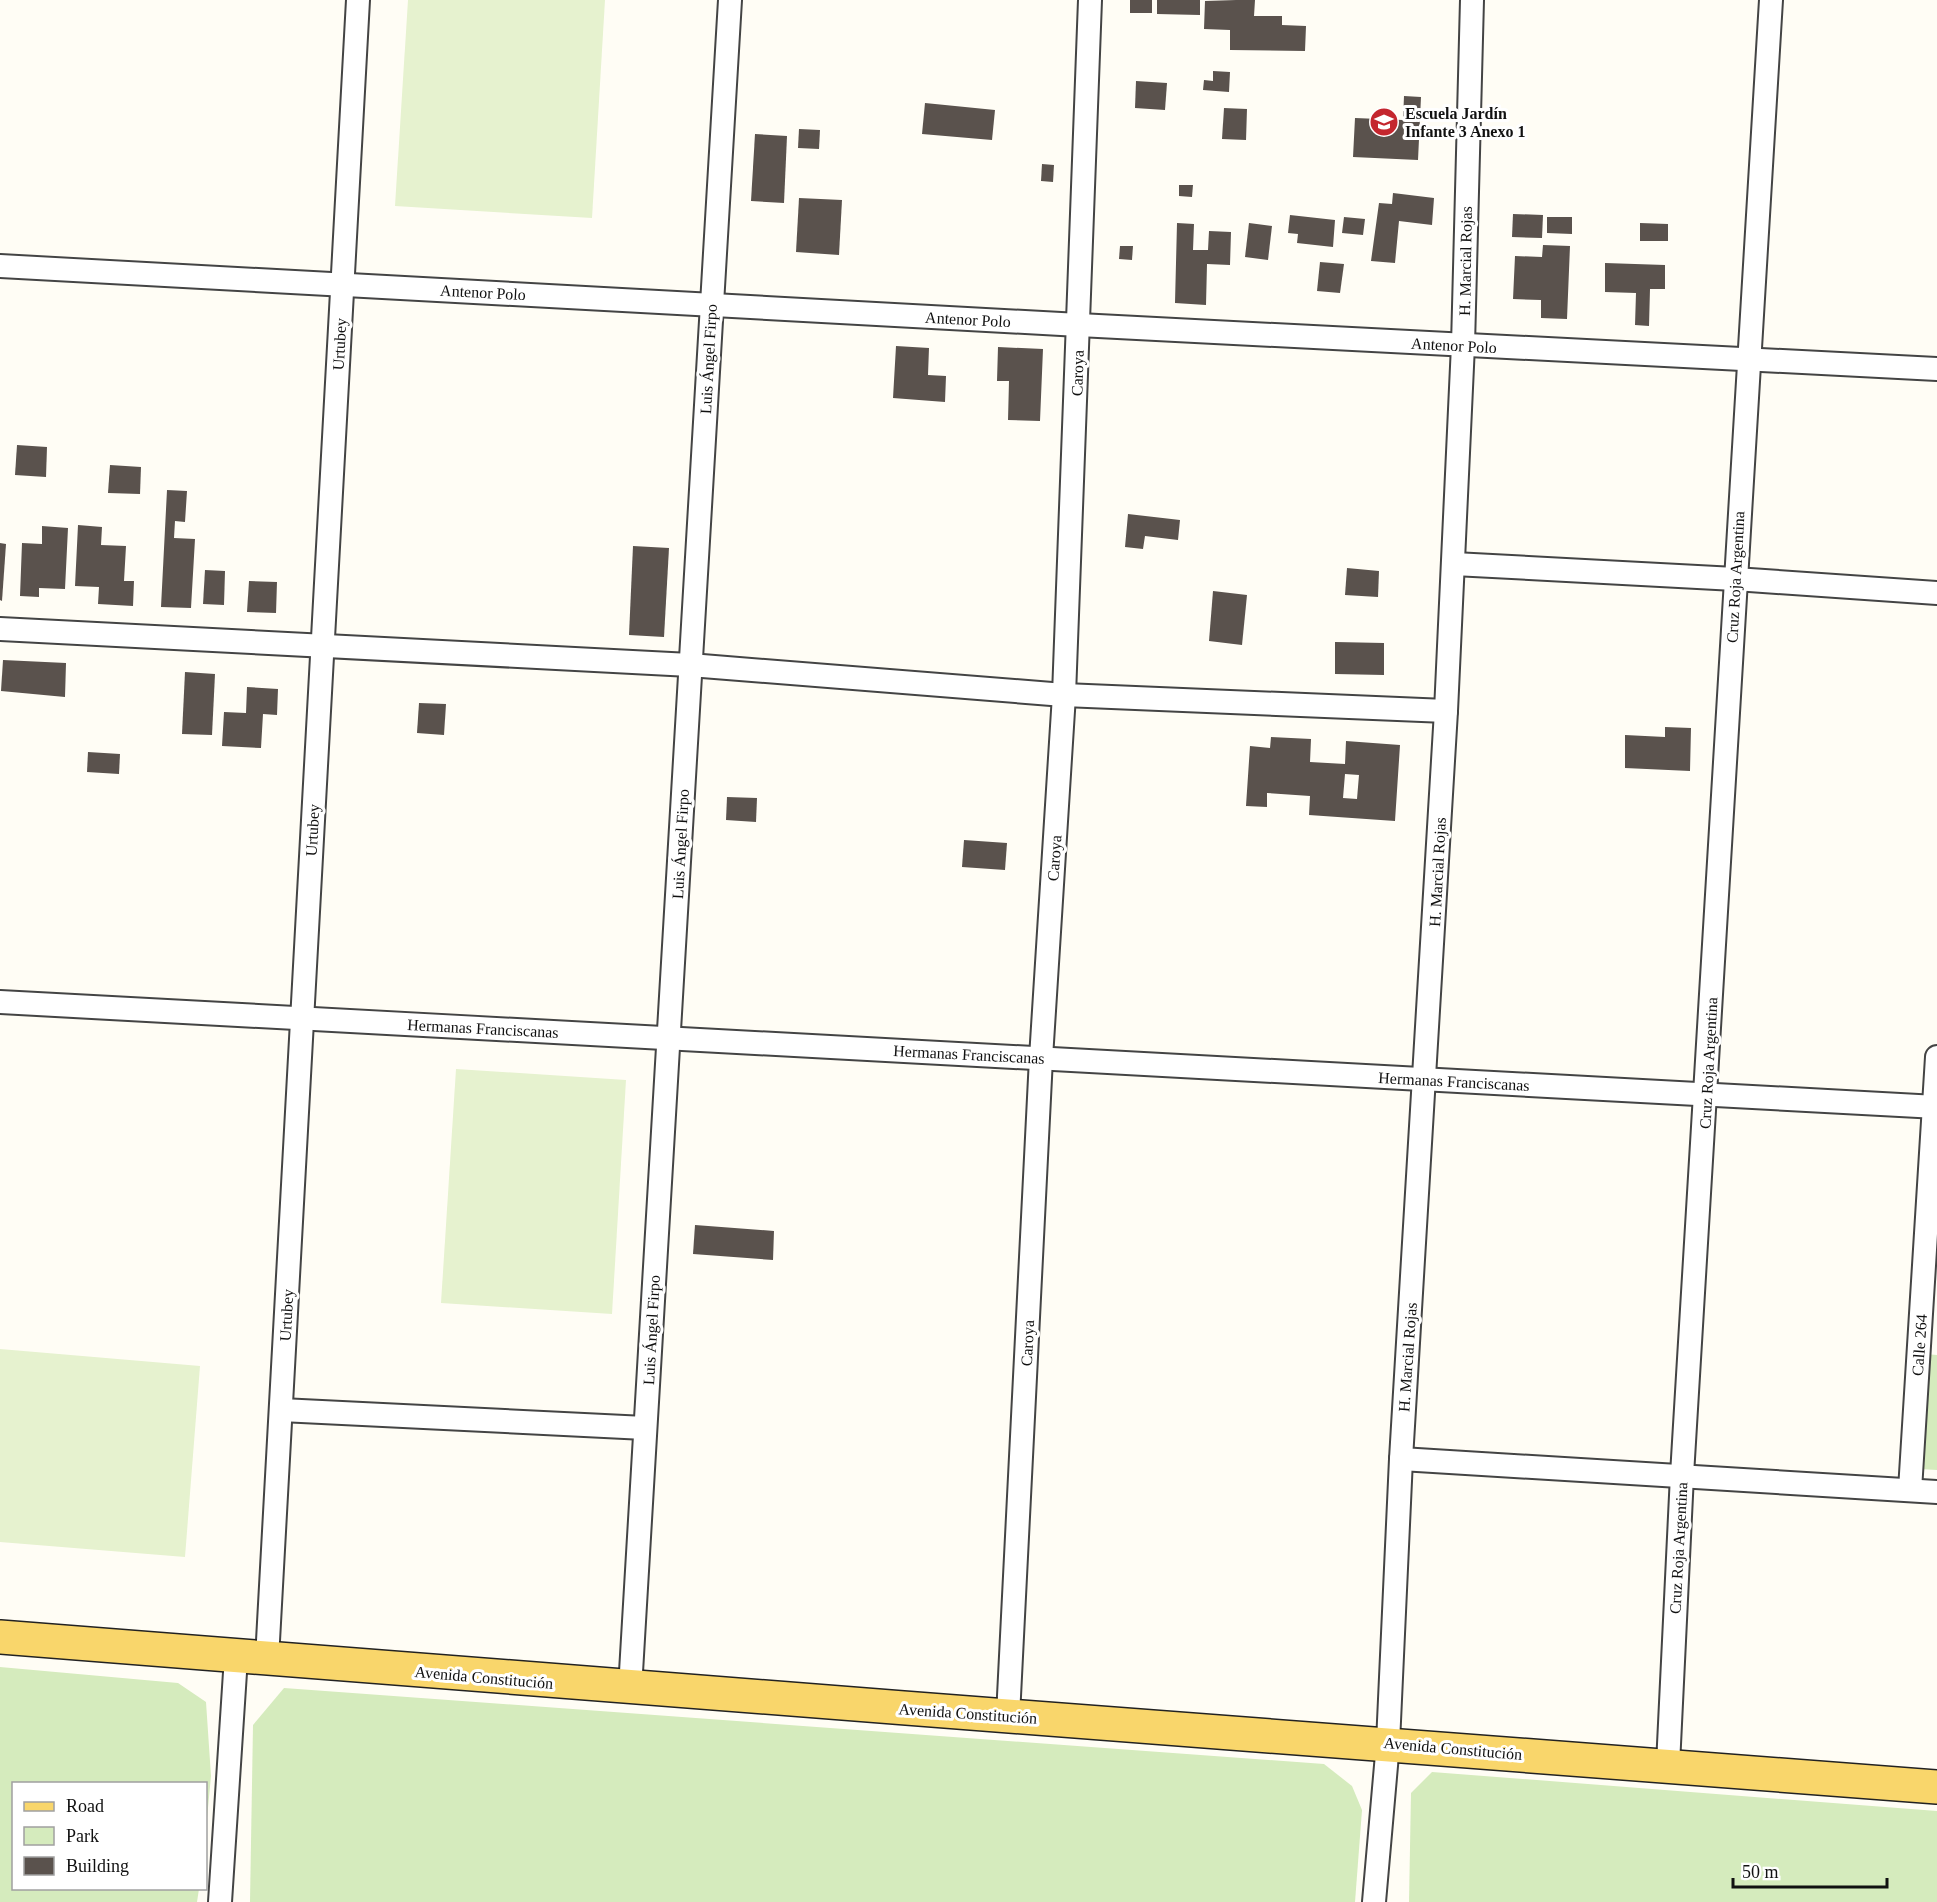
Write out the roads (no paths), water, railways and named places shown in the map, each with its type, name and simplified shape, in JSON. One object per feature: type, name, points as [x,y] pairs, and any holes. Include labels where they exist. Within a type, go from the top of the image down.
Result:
[{"type":"main road","name":"Avenida Constitución","points":[[0,1637],[630,1689],[1388,1743],[1937,1787]]},
{"type":"street","name":"Urtubey","points":[[220,1902],[281,1410],[358,0]]},
{"type":"street","name":"Luis Ángel Firpo","points":[[630,1689],[730,0]]},
{"type":"street","name":"Caroya","points":[[1008,1716],[1041,1058],[1064,696],[1090,0]]},
{"type":"street","name":"H. Marcial Rojas","points":[[1374,1902],[1388,1743],[1401,1459],[1454,564],[1463,345],[1472,0]]},
{"type":"street","name":"Cruz Roja Argentina","points":[[1668,1765],[1682,1474],[1771,0]]},
{"type":"street","name":"Antenor Polo","points":[[0,266],[1937,369]]},
{"type":"street","points":[[1454,564],[1735,579],[1937,593]]},
{"type":"street","points":[[0,628],[690,664],[1064,696],[1446,711]]},
{"type":"street","name":"Hermanas Franciscanas","points":[[0,1002],[1936,1107]]},
{"type":"street","name":"Calle 264","points":[[1910,1490],[1929,1331],[1937,1057]]},
{"type":"street","points":[[281,1410],[645,1428]]},
{"type":"street","points":[[1401,1459],[1682,1474],[1937,1492]]},
{"type":"place","name":"Escuela Jardín Infante 3 Anexo 1","points":[[1384,122]]}]
